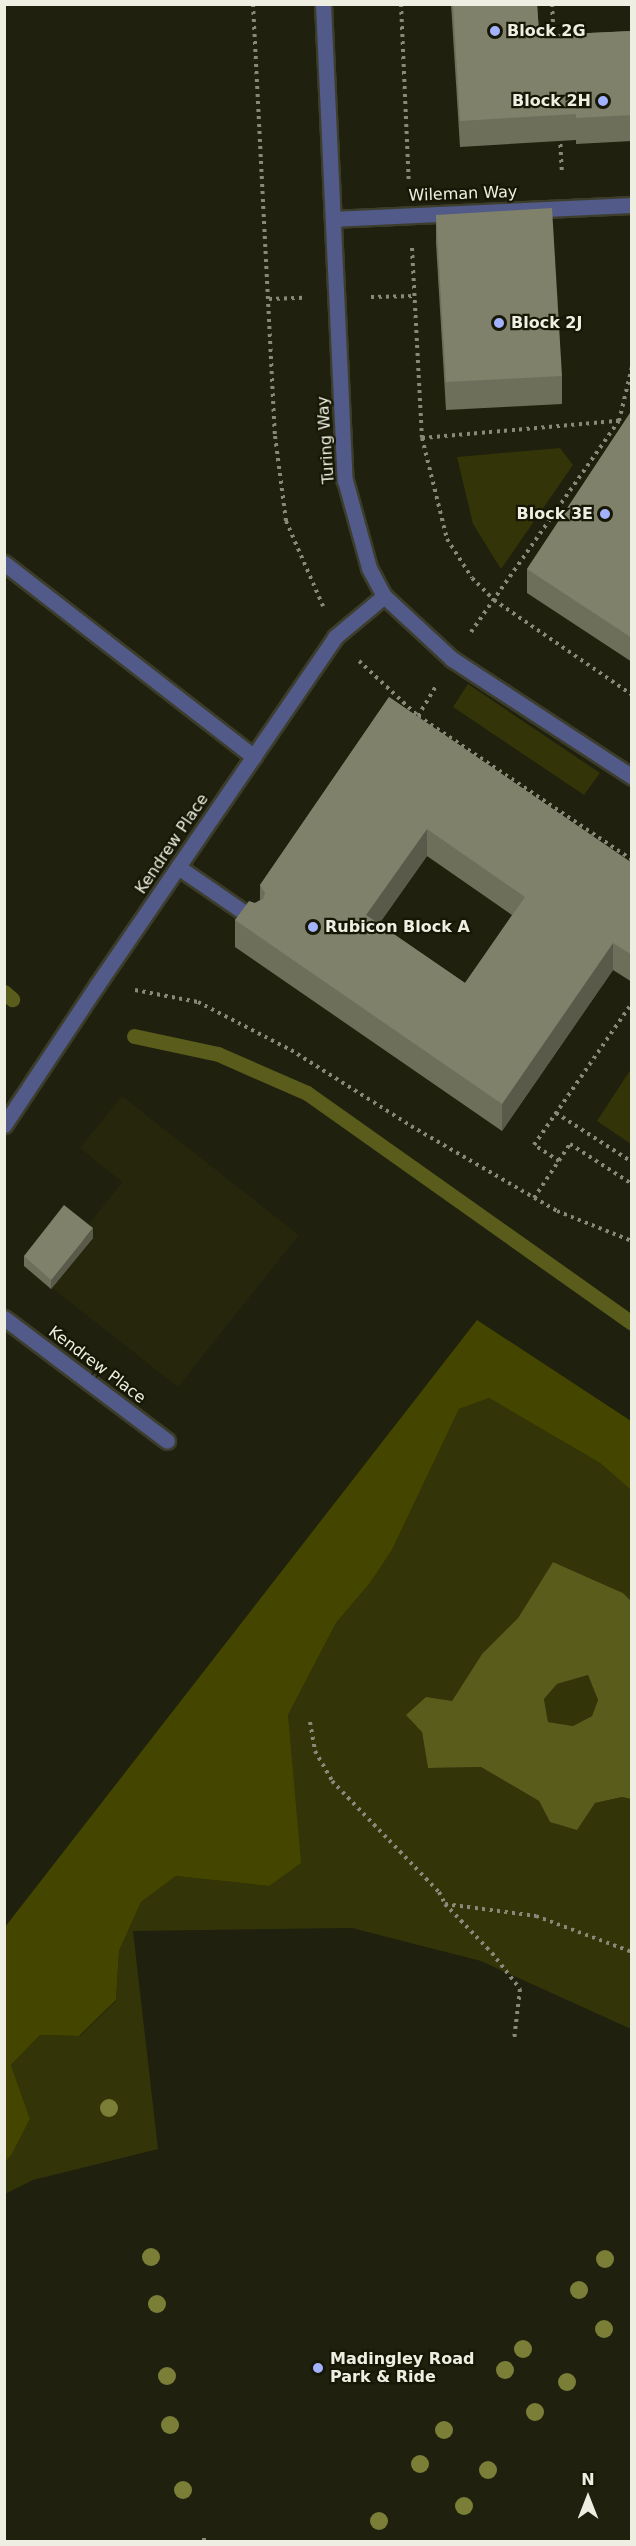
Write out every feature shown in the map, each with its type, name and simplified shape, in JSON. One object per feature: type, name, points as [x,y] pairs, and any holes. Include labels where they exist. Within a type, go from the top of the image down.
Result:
[{"type":"street","name":"Turing Way","points":[[323,4],[345,480],[369,568],[384,596],[452,659],[632,777]]},
{"type":"street","name":"Wileman Way","points":[[333,219],[632,205]]},
{"type":"street","points":[[4,563],[254,756]]},
{"type":"street","name":"Kendrew Place","points":[[4,1125],[335,637],[384,596]]},
{"type":"street","points":[[178,867],[255,920]]},
{"type":"street","name":"Kendrew Place","points":[[4,1318],[167,1441]]},
{"type":"path","points":[[401,4],[422,438],[447,539],[472,578],[494,600],[632,695]]},
{"type":"path","points":[[552,4],[554,45]]},
{"type":"path","points":[[559,129],[560,140]]},
{"type":"path","points":[[418,717],[452,659],[619,421],[632,367]]},
{"type":"path","points":[[422,438],[619,421]]},
{"type":"path","points":[[562,823],[566,816]]},
{"type":"path","points":[[97,986],[160,993],[198,1002],[291,1050],[411,1126],[557,1211],[632,1241]]},
{"type":"path","points":[[559,1161],[534,1145],[632,1003]]},
{"type":"path","points":[[556,1113],[632,1162]]},
{"type":"path","points":[[534,1198],[570,1144],[632,1184]]},
{"type":"path","points":[[310,1722],[315,1751],[332,1781],[439,1892],[445,1904],[492,1953],[520,1989],[514,2040]]},
{"type":"path","points":[[445,1904],[536,1916],[632,1952]]},
{"type":"shaded area","points":[[560,448],[573,465],[501,569],[473,524],[457,457]]},
{"type":"shaded area","points":[[468,684],[600,773],[584,795],[453,707]]},
{"type":"shaded area","points":[[631,1069],[631,1144],[597,1121]]},
{"type":"shaded area","points":[[122,1096],[299,1235],[178,1387],[24,1266],[64,1215],[84,1230],[122,1182],[80,1148]]},
{"type":"shaded area","points":[[477,1320],[631,1421],[631,1490],[600,1463],[489,1398],[459,1409],[392,1550],[370,1583],[336,1623],[288,1715],[301,1863],[269,1886],[176,1876],[141,1902],[119,1951],[116,2000],[79,2036],[40,2035],[11,2065],[30,2119],[12,2154],[5,2162],[5,1927]]},
{"type":"shaded area","points":[[489,1398],[600,1463],[631,1490],[631,1601],[623,1593],[553,1562],[518,1618],[482,1654],[452,1701],[422,1732],[428,1768],[481,1767],[539,1801],[550,1822],[595,1803],[622,1797],[631,1799],[631,2029],[481,1961],[352,1928],[133,1931],[158,2149],[33,2180],[5,2194],[4,2162],[12,2154],[30,2119],[11,2065],[40,2035],[80,2036],[116,2001],[119,1951],[141,1902],[176,1876],[269,1886],[289,1750],[288,1715],[336,1623],[370,1583],[392,1550],[459,1409]]},
{"type":"shaded area","points":[[553,1562],[623,1593],[631,1601],[631,1799],[622,1797],[595,1803],[577,1830],[550,1822],[539,1801],[481,1767],[428,1768],[422,1732],[406,1715],[426,1697],[452,1701],[482,1654],[518,1618]],"holes":[[[588,1675],[598,1700],[592,1716],[573,1726],[548,1722],[544,1699],[557,1684]]]},
{"type":"shaded area","points":[[588,1675],[598,1700],[592,1716],[573,1726],[548,1722],[544,1699],[557,1684]]},
{"type":"building","points":[[453,4],[537,4],[539,32],[546,32],[546,35],[632,31],[632,115],[576,118],[576,114],[460,121]]},
{"type":"building","name":"Block 2J","points":[[552,208],[562,376],[446,382],[436,215]]},
{"type":"building","name":"Block 3E","points":[[632,410],[632,638],[527,569]]},
{"type":"building","name":"Rubicon Block A","points":[[389,697],[632,863],[632,955],[613,943],[502,1104],[235,920],[249,901],[255,903],[263,899],[265,893],[260,885]],"holes":[[[427,829],[525,897],[465,983],[366,915]]]},
{"type":"building","points":[[64,1205],[93,1228],[51,1280],[24,1256]]},
{"type":"waterway","points":[[4,992],[12,999]]},
{"type":"waterway","points":[[134,1036],[218,1054],[307,1093],[632,1323]]},
{"type":"place","name":"Block 2G","points":[[495,31]]},
{"type":"place","name":"Block 2H","points":[[603,101]]},
{"type":"place","name":"Block 2J","points":[[499,323]]},
{"type":"place","name":"Block 3E","points":[[605,514]]},
{"type":"place","name":"Rubicon Block A","points":[[313,927]]},
{"type":"place","name":"Madingley Road Park & Ride","points":[[318,2368]]}]
